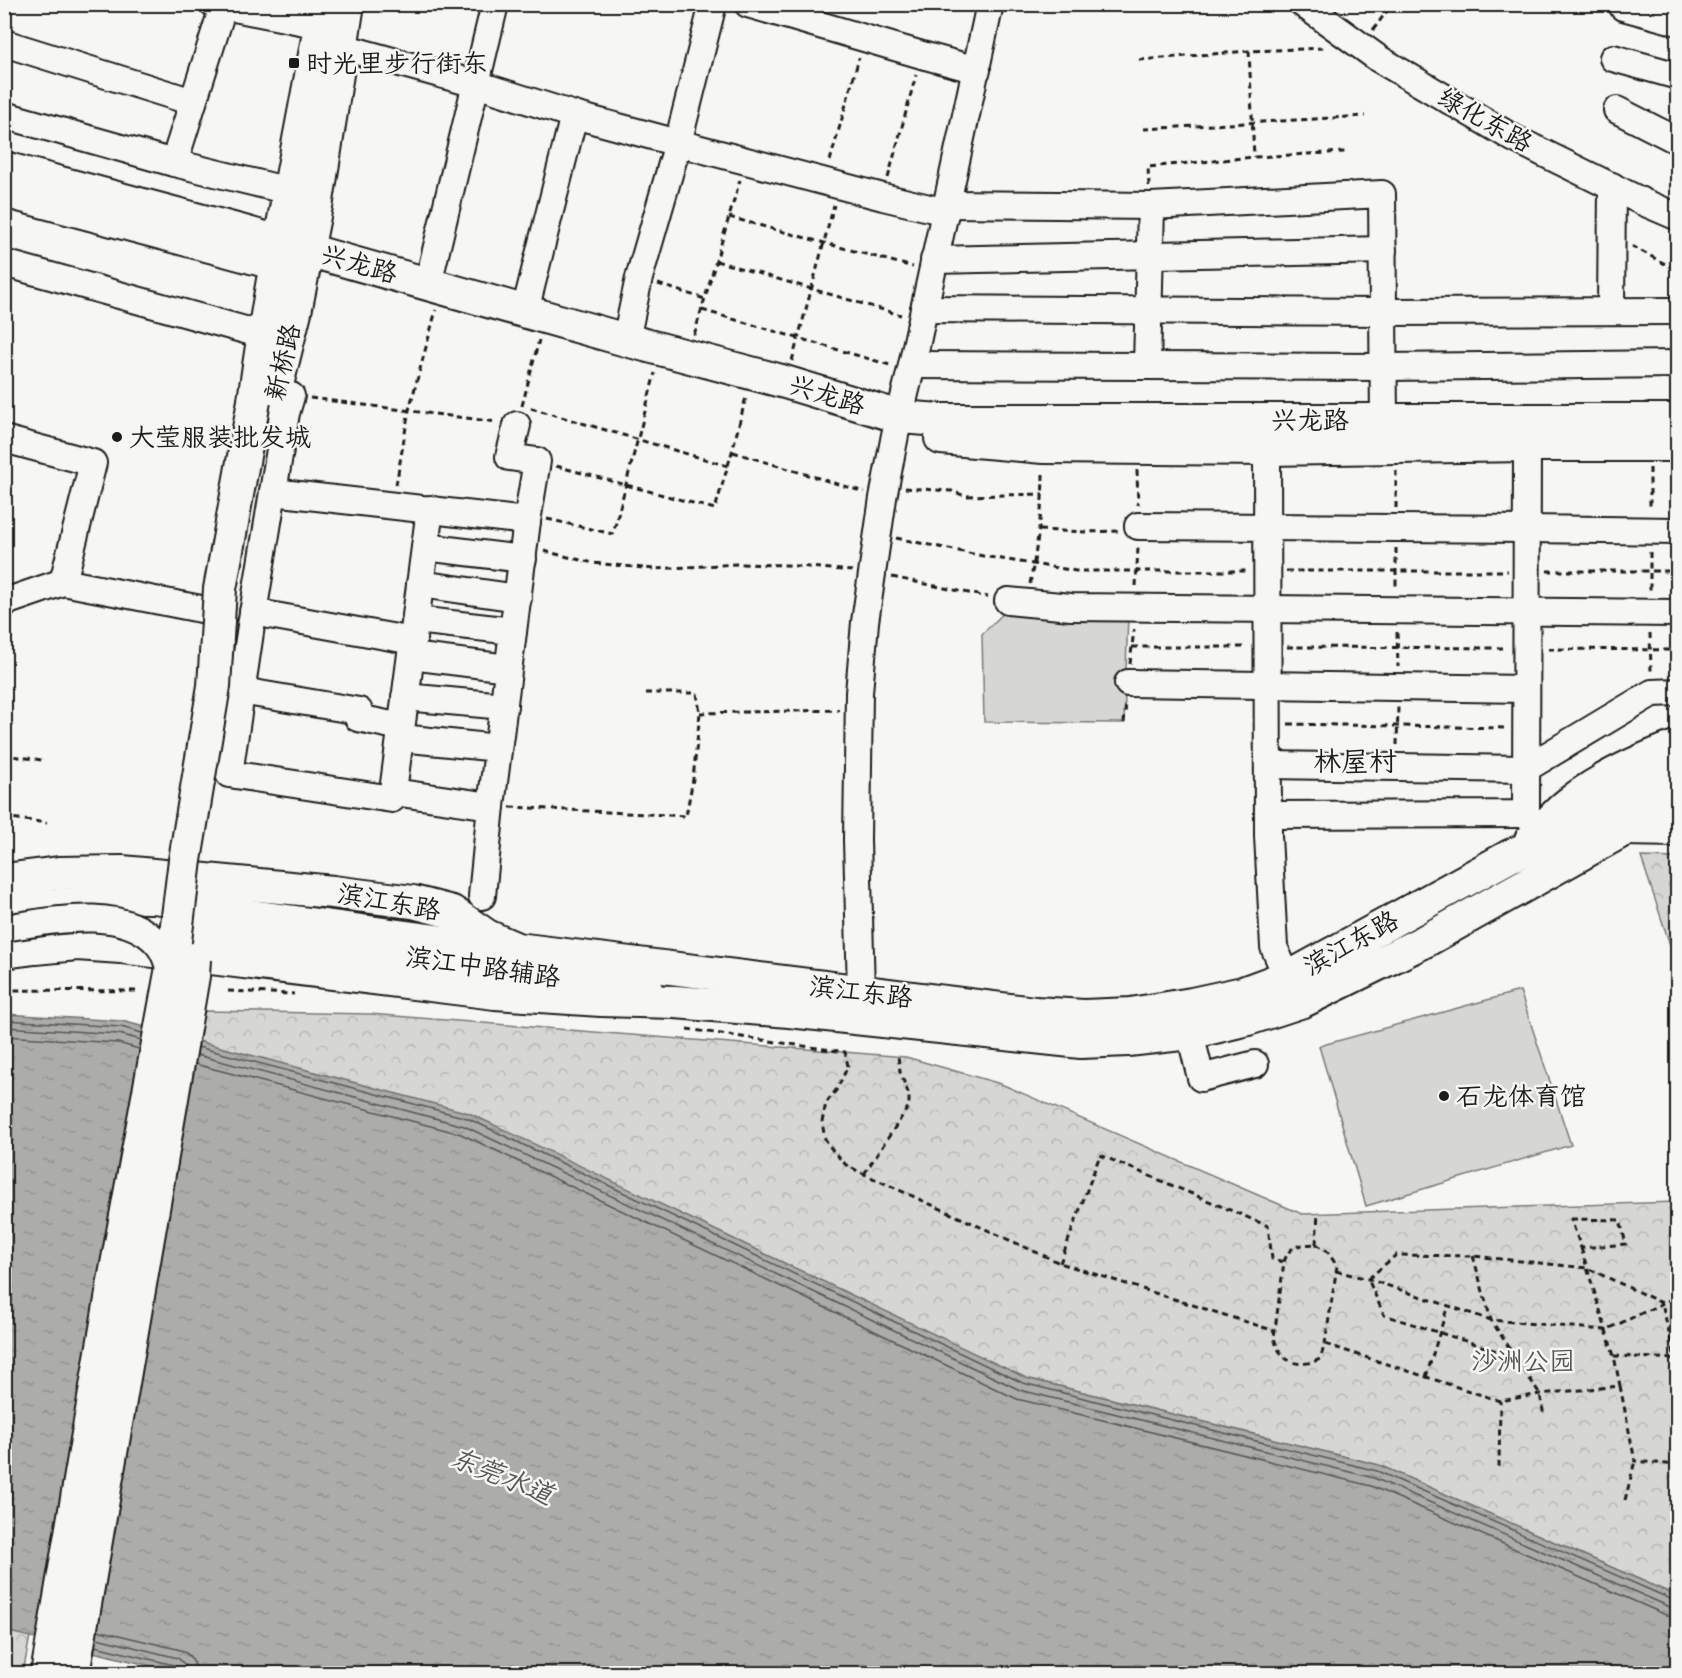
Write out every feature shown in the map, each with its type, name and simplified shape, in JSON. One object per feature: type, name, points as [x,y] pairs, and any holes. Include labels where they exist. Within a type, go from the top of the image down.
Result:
[{"type":"main road","name":"新桥路","points":[[272,401],[263,335],[291,257],[317,201],[329,26],[348,4]]},
{"type":"main road","name":"兴龙路","points":[[4,168],[291,257],[533,323],[656,366],[747,393],[897,426],[1043,447],[1267,449],[1664,445]]},
{"type":"main road","name":"兴龙路","points":[[4,191],[291,257]]},
{"type":"main road","name":"新桥路","points":[[188,916],[214,686],[220,589],[272,401],[291,257]]},
{"type":"main road","name":"兴龙路","points":[[533,323],[626,340],[785,382],[897,426],[951,420],[1677,420]]},
{"type":"main road","points":[[1579,854],[1562,853],[1551,844],[1552,828],[1569,803],[1640,761],[1677,746]]},
{"type":"main road","name":"滨江东路","points":[[4,880],[58,873],[122,872],[333,892],[413,902],[452,912],[487,936],[517,949],[1035,1013],[1084,1016],[1131,1014],[1242,993],[1297,973],[1510,856],[1552,828],[1602,816],[1677,774]]},
{"type":"main road","name":"滨江东路","points":[[4,952],[77,944],[121,947],[495,993],[675,1002],[789,1011],[1082,1042],[1128,1040],[1190,1033],[1248,1019],[1303,1001],[1425,941],[1579,854],[1677,805]]},
{"type":"main road","points":[[47,1674],[116,1270],[171,973],[188,916]]},
{"type":"main road","points":[[73,1674],[190,988],[188,916]]},
{"type":"street","points":[[432,296],[495,4]]},
{"type":"street","points":[[626,340],[639,278],[678,143],[713,4]]},
{"type":"street","points":[[748,4],[977,70]]},
{"type":"street","points":[[861,992],[857,840],[859,710],[865,621],[884,492],[897,426],[947,208],[990,4]]},
{"type":"street","name":"绿化东路","points":[[1303,4],[1379,59],[1513,138],[1677,217]]},
{"type":"street","name":"绿化东路","points":[[1326,4],[1399,53],[1495,110],[1677,202]]},
{"type":"street","points":[[174,163],[193,102],[218,6],[329,26],[476,84],[574,115],[883,197],[947,208],[1151,206],[1382,194],[1384,421]]},
{"type":"street","points":[[1623,7],[1677,22]]},
{"type":"street","points":[[4,43],[193,102]]},
{"type":"street","points":[[1613,58],[1677,76]]},
{"type":"street","points":[[1617,110],[1677,141]]},
{"type":"street","points":[[4,115],[174,163],[281,189]]},
{"type":"street","points":[[533,323],[574,115]]},
{"type":"street","points":[[1611,311],[1612,186]]},
{"type":"street","points":[[1147,366],[1151,206]]},
{"type":"street","points":[[933,266],[1150,256],[1383,250]]},
{"type":"street","points":[[4,263],[263,335]]},
{"type":"street","points":[[922,315],[1148,311],[1677,311]]},
{"type":"street","points":[[911,368],[1677,364]]},
{"type":"street","points":[[272,401],[286,413],[229,774],[393,796],[491,806]]},
{"type":"street","points":[[482,896],[508,668],[537,461],[509,457],[520,415]]},
{"type":"street","points":[[4,439],[93,463],[63,582]]},
{"type":"street","points":[[1268,814],[1526,814],[1527,445]]},
{"type":"street","points":[[1267,449],[1268,814],[1274,947],[1287,977]]},
{"type":"street","points":[[273,492],[528,518]]},
{"type":"street","points":[[393,796],[430,509]]},
{"type":"street","points":[[1133,528],[1677,531]]},
{"type":"street","points":[[425,547],[523,553]]},
{"type":"street","points":[[4,605],[5,602],[63,582],[201,609]]},
{"type":"street","points":[[420,584],[518,598]]},
{"type":"street","points":[[1017,602],[1071,607],[1677,613]]},
{"type":"street","points":[[253,612],[413,639],[508,668]]},
{"type":"street","points":[[413,639],[513,631]]},
{"type":"street","points":[[1128,683],[1268,687],[1526,689]]},
{"type":"street","points":[[241,691],[358,711],[358,718],[401,732],[498,748]]},
{"type":"street","points":[[1268,765],[1525,770],[1652,693],[1677,692]]},
{"type":"street","points":[[405,697],[504,706]]},
{"type":"street","points":[[1620,832],[1677,833]]},
{"type":"street","name":"滨江中路辅路","points":[[4,908],[36,903],[107,899],[154,900],[188,916],[789,1011]]},
{"type":"street","name":"滨江中路辅路","points":[[188,916],[440,939],[517,949]]},
{"type":"street","points":[[4,928],[74,920],[105,919],[127,923],[143,930],[159,944],[171,973]]},
{"type":"street","points":[[1190,1033],[1201,1078],[1256,1064]]},
{"type":"path","points":[[1370,34],[1392,4]]},
{"type":"path","points":[[1461,4],[1467,9],[1476,4]]},
{"type":"path","points":[[785,382],[824,243],[832,184],[864,39]]},
{"type":"path","points":[[1139,60],[1249,51],[1329,48]]},
{"type":"path","points":[[1249,51],[1254,158]]},
{"type":"path","points":[[883,197],[922,56]]},
{"type":"path","points":[[1144,129],[1365,116]]},
{"type":"path","points":[[1148,167],[1345,152]]},
{"type":"path","points":[[688,356],[745,161]]},
{"type":"path","points":[[729,217],[824,243],[933,266]]},
{"type":"path","points":[[1611,234],[1677,271]]},
{"type":"path","points":[[716,261],[812,289],[922,315]]},
{"type":"path","points":[[639,278],[705,299]]},
{"type":"path","points":[[393,505],[432,296]]},
{"type":"path","points":[[702,310],[911,368]]},
{"type":"path","points":[[520,415],[533,323]]},
{"type":"path","points":[[528,518],[613,534],[656,366]]},
{"type":"path","points":[[537,461],[715,509],[747,393]]},
{"type":"path","points":[[272,401],[520,415],[638,440],[728,466]]},
{"type":"path","points":[[1652,693],[1650,531],[1664,445]]},
{"type":"path","points":[[523,553],[654,569],[747,564],[787,565],[872,573],[1017,602],[1040,530],[1043,447]]},
{"type":"path","points":[[732,452],[884,492],[952,491],[965,496],[1043,494]]},
{"type":"path","points":[[1040,530],[1086,532],[1133,528]]},
{"type":"path","points":[[1132,647],[1677,650]]},
{"type":"path","points":[[491,806],[686,816],[693,779],[700,712],[697,693],[646,693]]},
{"type":"path","points":[[700,712],[859,710]]},
{"type":"path","points":[[1268,723],[1526,729]]},
{"type":"path","points":[[4,755],[42,760]]},
{"type":"path","points":[[4,817],[47,823]]},
{"type":"path","points":[[4,990],[138,991]]},
{"type":"path","points":[[845,1052],[848,1066],[837,1089],[826,1103],[822,1122],[825,1139],[846,1164],[1060,1263],[1275,1331]]},
{"type":"path","points":[[864,1174],[909,1106],[909,1095],[900,1072],[898,1056]]},
{"type":"path","points":[[1060,1263],[1100,1155],[1268,1226],[1272,1259],[1284,1262]]},
{"type":"path","points":[[1316,1244],[1318,1213]]},
{"type":"path","points":[[1581,1248],[1626,1244],[1620,1220],[1571,1219],[1614,1356],[1635,1461],[1625,1500]]},
{"type":"path","points":[[1316,1244],[1327,1251],[1336,1266],[1325,1344],[1320,1359],[1306,1364],[1295,1364],[1282,1355],[1275,1343],[1284,1262],[1287,1253],[1293,1247],[1316,1244]]},
{"type":"path","points":[[1368,1280],[1396,1256],[1473,1256],[1587,1268],[1662,1303]]},
{"type":"path","points":[[1473,1256],[1491,1320],[1540,1394],[1544,1416]]},
{"type":"path","points":[[1336,1271],[1491,1320],[1606,1330],[1677,1296]]},
{"type":"path","points":[[1368,1280],[1384,1315],[1516,1357]]},
{"type":"path","points":[[1614,1356],[1676,1359],[1662,1303]]},
{"type":"path","points":[[1426,1377],[1448,1305]]},
{"type":"path","points":[[1325,1344],[1500,1401],[1540,1394],[1620,1386]]},
{"type":"path","points":[[1499,1467],[1500,1401]]},
{"type":"path","points":[[1635,1461],[1677,1465]]},
{"type":"green space","points":[[1007,610],[1128,615],[1124,723],[984,722],[982,634]]},
{"type":"green space","points":[[1641,857],[1677,858],[1677,966]]},
{"type":"green space","name":"石龙体育馆","points":[[1520,991],[1571,1145],[1366,1206],[1319,1046]]},
{"type":"green space","name":"沙洲公园","points":[[205,1011],[370,1014],[906,1057],[1001,1084],[1302,1214],[1677,1202],[1677,1596],[1379,1465],[1026,1378],[649,1199],[195,1040]]},
{"type":"green space","points":[[4,1631],[30,1636],[23,1673],[5,1673]]},
{"type":"water","name":"东莞水道","points":[[4,1014],[122,1021],[469,1113],[1026,1378],[1379,1465],[1677,1596],[1677,1673],[185,1674],[5,1631]]},
{"type":"place","name":"时光里步行街东","points":[[294,63]]},
{"type":"place","name":"大莹服装批发城","points":[[117,437]]},
{"type":"place","name":"石龙体育馆","points":[[1444,1096]]},
{"type":"district","name":"林屋村","points":[[1355,761]]}]
